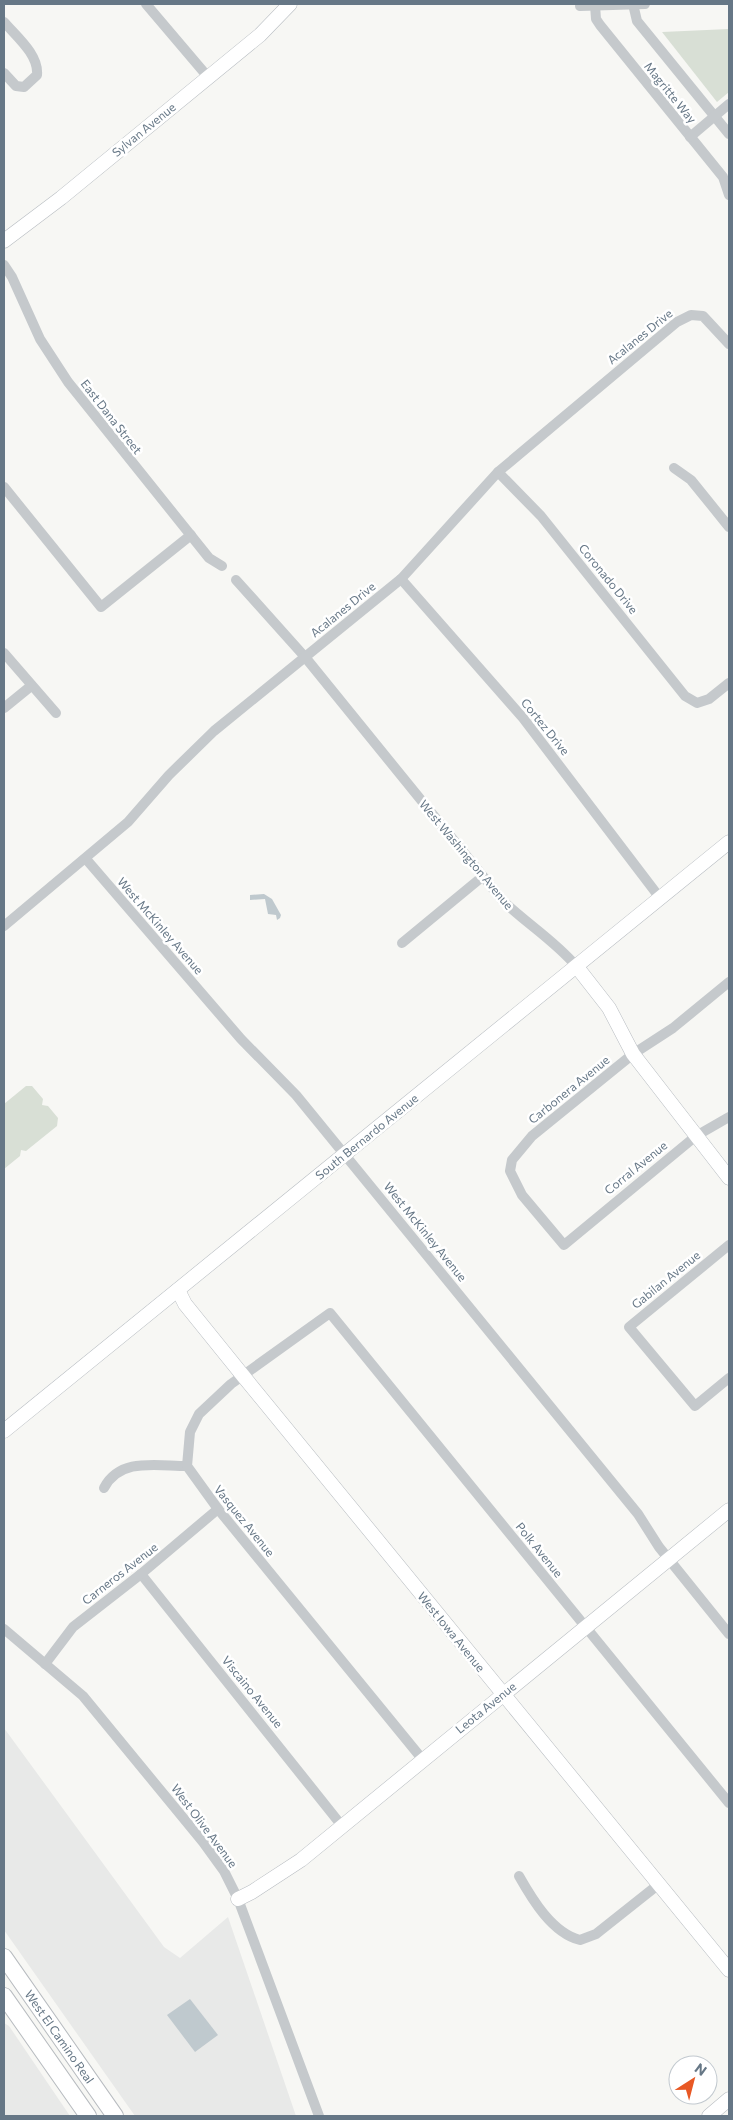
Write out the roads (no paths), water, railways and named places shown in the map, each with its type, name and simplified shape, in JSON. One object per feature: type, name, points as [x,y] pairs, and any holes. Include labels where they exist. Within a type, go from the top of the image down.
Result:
[{"type":"main road","name":"West El Camino Real","points":[[4,1957],[114,2116]]},
{"type":"main road","name":"West El Camino Real","points":[[4,1994],[88,2116]]},
{"type":"street","points":[[146,4],[208,77]]},
{"type":"street","name":"Sylvan Avenue","points":[[4,241],[61,198],[260,35],[286,9],[303,4]]},
{"type":"street","points":[[634,4],[637,21],[729,134]]},
{"type":"street","points":[[580,6],[645,4]]},
{"type":"street","name":"Magritte Way","points":[[595,5],[596,19],[600,26],[723,177],[729,193]]},
{"type":"street","points":[[4,22],[28,49],[38,66],[37,75],[24,87],[16,86],[4,74]]},
{"type":"street","points":[[690,137],[729,104]]},
{"type":"street","name":"East Dana Street","points":[[4,265],[12,277],[40,339],[68,382],[209,558],[222,566]]},
{"type":"street","name":"Acalanes Drive","points":[[4,926],[128,822],[169,775],[214,731],[401,579],[498,472],[677,322],[686,316],[696,314],[708,320],[729,344]]},
{"type":"street","points":[[674,468],[691,480],[729,527]]},
{"type":"street","name":"Coronado Drive","points":[[498,472],[542,516],[685,696],[697,703],[709,699],[729,684]]},
{"type":"street","points":[[4,487],[101,607],[190,535]]},
{"type":"street","name":"Cortez Drive","points":[[401,579],[523,718],[660,898]]},
{"type":"street","name":"West Washington Avenue","points":[[236,580],[305,657],[482,877],[516,914],[554,942],[577,967],[609,1008],[633,1054],[729,1178]]},
{"type":"street","points":[[4,653],[56,713]]},
{"type":"street","points":[[4,708],[31,686]]},
{"type":"street","name":"South Bernardo Avenue","points":[[4,1431],[729,842]]},
{"type":"street","name":"West McKinley Avenue","points":[[86,859],[241,1039],[296,1095],[345,1154],[638,1514],[669,1559],[729,1634]]},
{"type":"street","points":[[402,943],[482,877]]},
{"type":"street","name":"Carbonera Avenue","points":[[564,1244],[522,1195],[510,1170],[512,1160],[532,1136],[633,1054],[673,1028],[729,982]]},
{"type":"street","name":"Corral Avenue","points":[[564,1244],[696,1136],[729,1117]]},
{"type":"street","name":"Gabilan Avenue","points":[[729,1246],[629,1327],[695,1406],[729,1378]]},
{"type":"street","name":"West Iowa Avenue","points":[[178,1290],[185,1304],[729,1970]]},
{"type":"street","name":"Polk Avenue","points":[[244,1376],[330,1312],[729,1803]]},
{"type":"street","points":[[104,1488],[110,1475],[128,1466],[187,1466],[190,1432],[199,1414],[231,1384],[244,1376]]},
{"type":"street","name":"Vasquez Avenue","points":[[187,1466],[218,1510],[423,1760]]},
{"type":"street","name":"Carneros Avenue","points":[[45,1664],[73,1627],[142,1574],[218,1510]]},
{"type":"street","name":"Leota Avenue","points":[[238,1899],[294,1865],[729,1510]]},
{"type":"street","name":"Viscaino Avenue","points":[[142,1574],[342,1826]]},
{"type":"street","name":"West Olive Avenue","points":[[4,1629],[83,1696],[159,1787],[224,1871],[238,1899],[319,2116]]},
{"type":"street","points":[[519,1876],[528,1893],[562,1933],[580,1940],[596,1934],[659,1884]]},
{"type":"street","points":[[4,1994],[19,1979]]},
{"type":"street","points":[[711,2116],[729,2099]]}]
